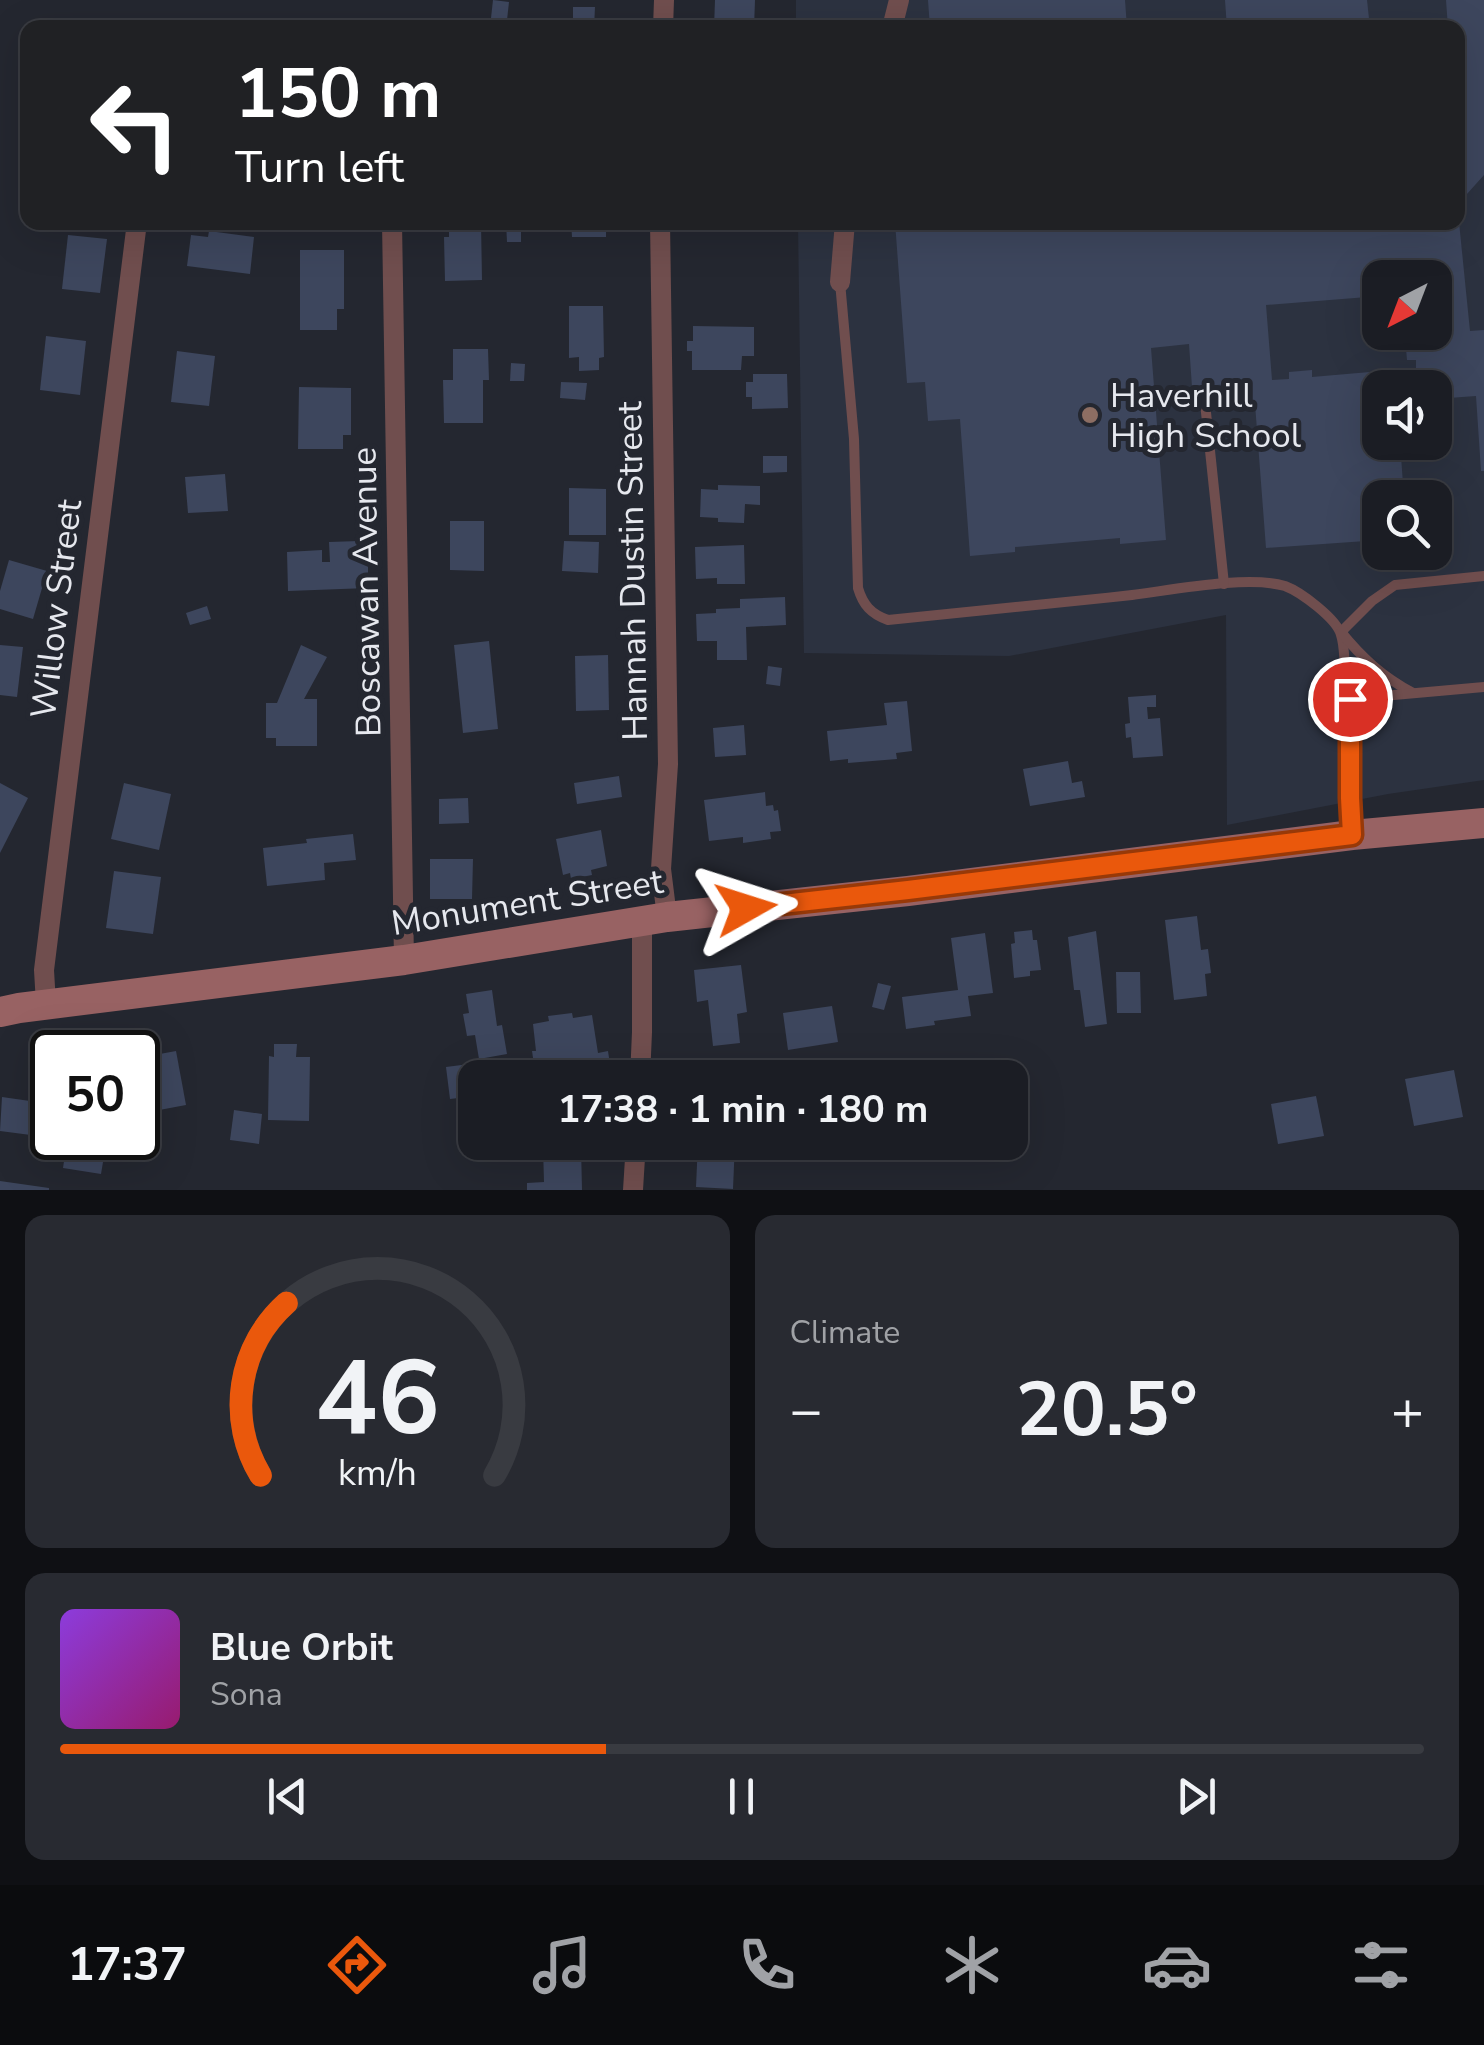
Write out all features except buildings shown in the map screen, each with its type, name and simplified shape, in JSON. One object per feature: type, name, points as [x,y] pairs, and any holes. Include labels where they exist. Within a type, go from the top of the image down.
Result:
[{"type":"main road","name":"Monument Street","points":[[0,1012],[404,960],[654,919],[1352,835],[1484,823]]},
{"type":"street","name":"Willow Street","points":[[46,1004],[44,970],[136,230]]},
{"type":"street","name":"Boscawan Avenue","points":[[392,230],[404,960]]},
{"type":"street","name":"Hannah Dustin Street","points":[[642,1060],[668,764],[660,230]]},
{"type":"street","points":[[840,282],[845,230]]},
{"type":"street","points":[[634,1190],[635,1160]]},
{"type":"lane","points":[[840,282],[854,438],[858,588],[870,611],[888,620],[1224,584],[1284,586],[1320,608],[1388,680],[1413,692]]},
{"type":"lane","points":[[1204,403],[1224,584]]},
{"type":"lane","points":[[1341,632],[1372,600],[1395,585],[1484,576]]},
{"type":"lane","points":[[1341,632],[1350,699],[1352,835]]},
{"type":"lane","points":[[1350,699],[1484,687]]},
{"type":"shaded area","name":"Haverhill High School","points":[[796,0],[1484,0],[1484,780],[1227,825],[1226,615],[1009,656],[804,653],[798,230],[1465,230],[1465,20],[796,20]]},
{"type":"place","name":"Haverhill High School","points":[[1090,415]]},
{"type":"route","points":[[746,908],[1352,835],[1350,699]]}]
